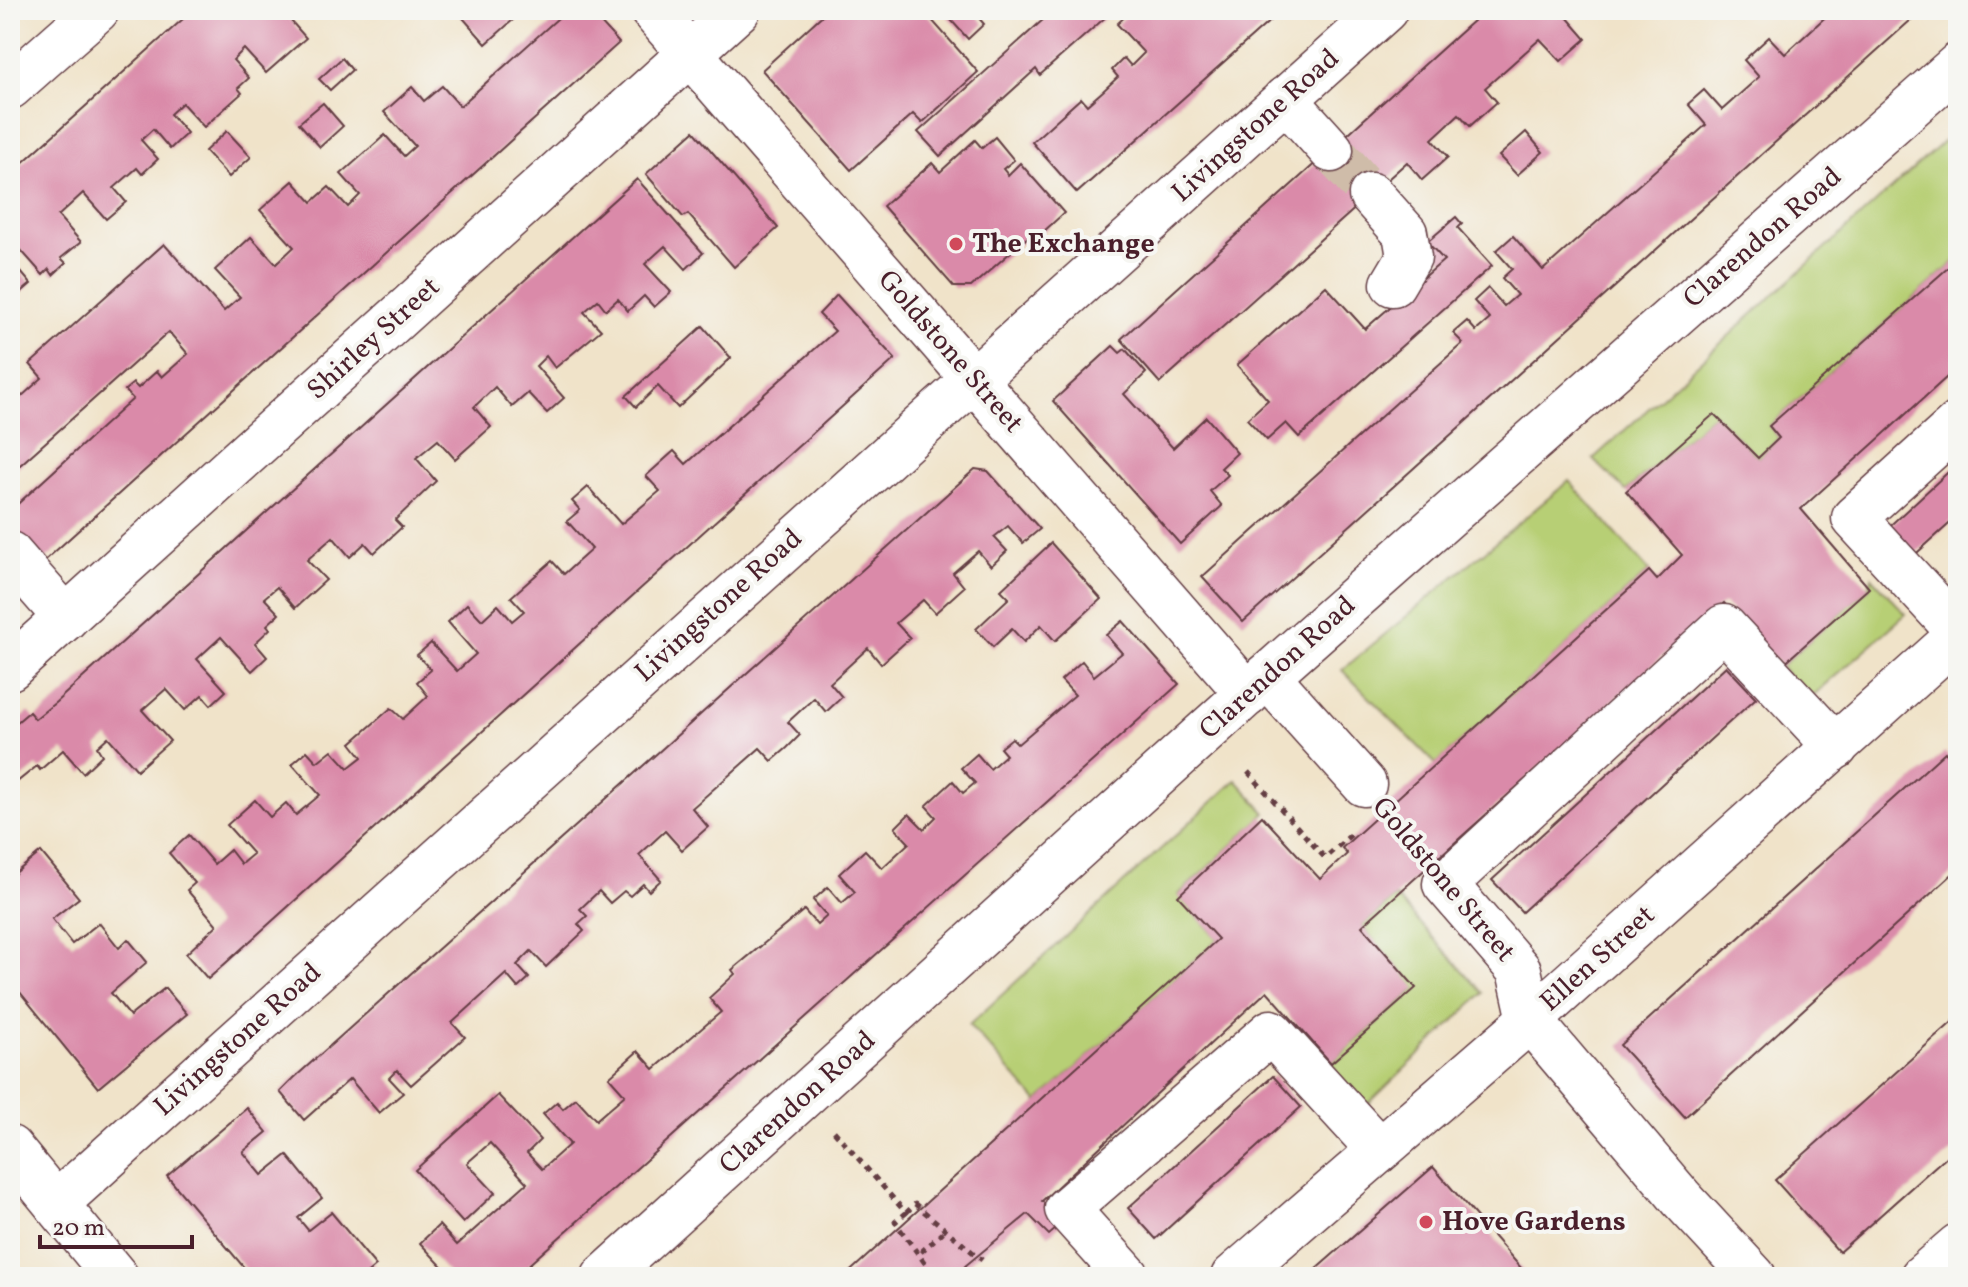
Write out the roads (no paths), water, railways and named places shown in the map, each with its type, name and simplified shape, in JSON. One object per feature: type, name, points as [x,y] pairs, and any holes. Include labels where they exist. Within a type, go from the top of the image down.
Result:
[{"type":"street","points":[[10,87],[97,10]]},
{"type":"street","name":"Goldstone Street","points":[[652,10],[973,378],[1257,685],[1370,798]]},
{"type":"street","name":"Shirley Street","points":[[10,668],[738,10]]},
{"type":"street","name":"Livingstone Road","points":[[56,1204],[1385,10]]},
{"type":"street","name":"Clarendon Road","points":[[604,1277],[1257,685],[1958,65]]},
{"type":"street","points":[[1285,99],[1331,150]]},
{"type":"street","points":[[1371,195],[1405,233],[1409,257],[1393,284]]},
{"type":"street","points":[[1958,424],[1854,518],[1958,633]]},
{"type":"street","points":[[10,554],[66,618]]},
{"type":"street","name":"Goldstone Street","points":[[1754,1277],[1681,1198],[1530,1020],[1519,970],[1445,884],[1724,627],[1836,747]]},
{"type":"street","name":"Ellen Street","points":[[1233,1277],[1530,1020],[1836,747],[1958,633]]},
{"type":"street","points":[[1128,1277],[1067,1209],[1271,1032],[1379,1150]]},
{"type":"street","points":[[10,1148],[116,1277]]},
{"type":"street","points":[[1922,1277],[1958,1246]]},
{"type":"tunnel","points":[[1331,150],[1371,195]]},
{"type":"place","name":"The Exchange","points":[[956,244]]},
{"type":"place","name":"Hove Gardens","points":[[1426,1222]]}]
